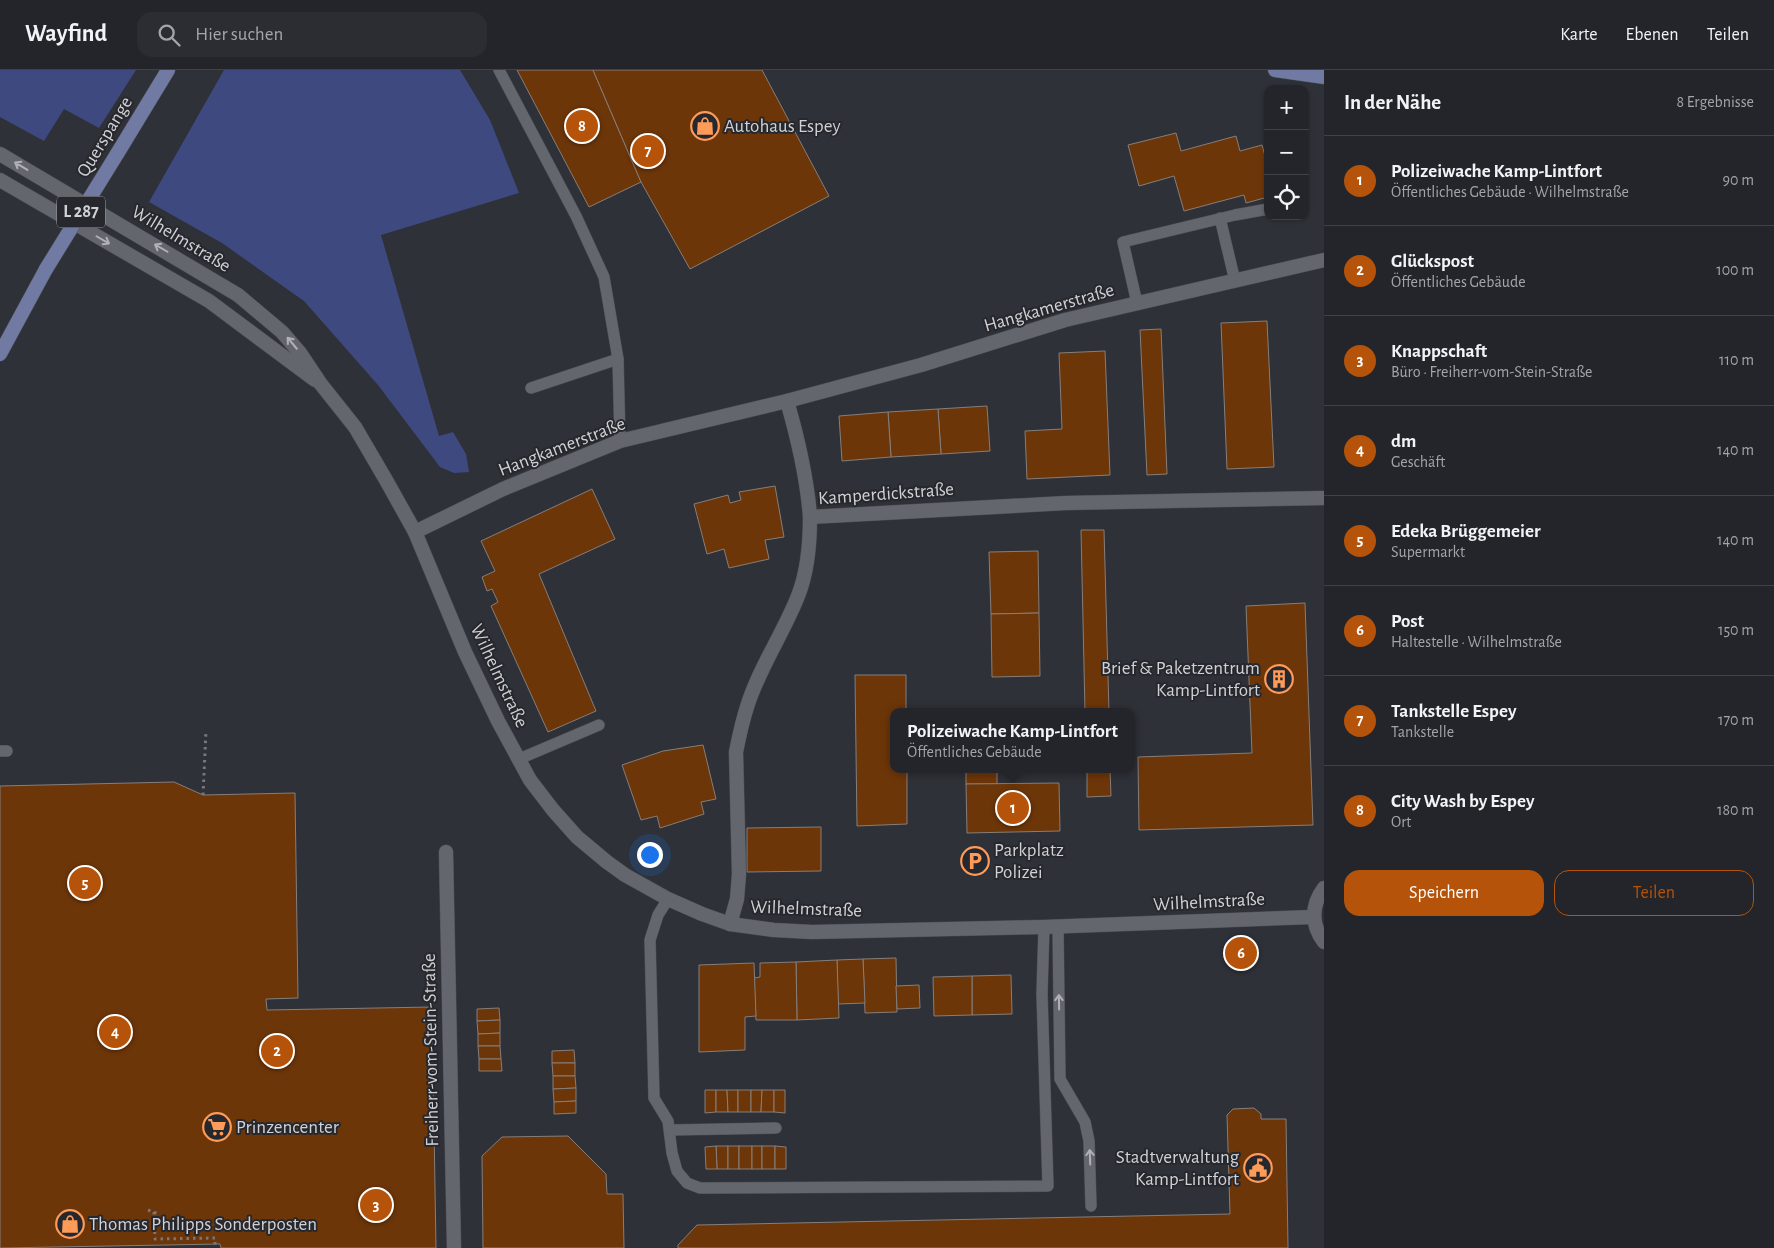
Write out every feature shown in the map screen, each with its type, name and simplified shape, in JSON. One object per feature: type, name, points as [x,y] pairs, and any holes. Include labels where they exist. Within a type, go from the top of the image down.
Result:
[{"type":"main road","name":"Querspange","points":[[0,354],[46,270],[168,70]]},
{"type":"main road","points":[[1275,70],[1324,77]]},
{"type":"street","name":"Wilhelmstraße","points":[[0,154],[238,295],[282,332],[355,427],[415,532],[465,652],[530,780],[553,810],[578,837],[606,862],[625,875],[668,899],[702,914],[730,924],[760,929],[812,932],[1051,927],[1313,917]]},
{"type":"street","name":"Wilhelmstraße","points":[[0,180],[209,301],[320,383]]},
{"type":"street","name":"Hangkamerstraße","points":[[415,532],[504,489],[620,441],[787,401],[921,365],[1064,320],[1324,260]]},
{"type":"street","points":[[787,401],[800,444],[808,483],[810,516]]},
{"type":"street","name":"Kamperdickstraße","points":[[730,924],[738,888],[736,752],[747,706],[799,595],[807,559],[810,516],[1066,503],[1324,498]]},
{"type":"street","name":"Freiherr-vom-Stein-Straße","points":[[446,852],[454,1248]]},
{"type":"street","points":[[1324,888],[1317,897],[1313,917],[1317,932],[1324,942]]},
{"type":"lane","points":[[499,70],[576,216],[604,277],[618,359],[620,441]]},
{"type":"lane","points":[[1137,303],[1123,242],[1264,209]]},
{"type":"lane","points":[[1220,218],[1235,280]]},
{"type":"lane","points":[[531,388],[618,359]]},
{"type":"lane","points":[[519,759],[599,725]]},
{"type":"lane","points":[[668,899],[658,915],[650,940],[654,1098],[668,1121],[672,1153],[677,1171],[687,1183],[700,1188],[1048,1186],[1042,994],[1051,927]]},
{"type":"lane","points":[[1051,927],[1060,1080],[1085,1122],[1090,1141],[1092,1206]]},
{"type":"lane","points":[[670,1130],[776,1128]]},
{"type":"path","points":[[203,795],[206,731]]},
{"type":"path","points":[[148,1210],[159,1214]]},
{"type":"path","points":[[154,1212],[155,1239],[215,1238],[216,1248]]},
{"type":"shaded area","points":[[0,70],[136,70],[99,128],[64,109],[44,141],[0,117]]},
{"type":"shaded area","points":[[224,70],[460,70],[490,120],[519,193],[381,235],[439,436],[453,432],[466,454],[469,472],[454,473],[440,467],[378,385],[304,301],[222,243],[149,202]]},
{"type":"building","points":[[517,70],[593,70],[641,182],[589,207]]},
{"type":"building","name":"Autohaus Espey","points":[[593,70],[762,70],[829,196],[690,269],[641,182]]},
{"type":"building","points":[[1176,133],[1181,151],[1236,136],[1240,151],[1262,145],[1264,152],[1264,198],[1246,203],[1244,195],[1184,211],[1174,176],[1139,186],[1128,145]]},
{"type":"building","points":[[1267,321],[1274,467],[1227,469],[1221,323]]},
{"type":"building","points":[[1161,329],[1167,474],[1147,475],[1140,330]]},
{"type":"building","points":[[1105,351],[1110,475],[1027,479],[1025,431],[1062,429],[1059,353]]},
{"type":"building","points":[[987,406],[990,451],[941,454],[938,409]]},
{"type":"building","points":[[938,409],[941,454],[891,457],[888,412]]},
{"type":"building","points":[[888,412],[891,457],[842,461],[839,416]]},
{"type":"building","points":[[775,486],[784,537],[765,540],[769,559],[729,568],[724,549],[707,554],[694,504],[728,495],[730,503],[741,500],[739,492]]},
{"type":"building","points":[[592,489],[615,539],[539,574],[596,711],[548,732],[491,606],[498,602],[492,589],[487,591],[482,577],[495,571],[481,541]]},
{"type":"building","points":[[1081,530],[1104,530],[1109,708],[1085,708]]},
{"type":"building","points":[[1038,551],[1039,613],[991,614],[989,552]]},
{"type":"building","name":"Brief & Paketzentrum Kamp-Lintfort","points":[[1305,603],[1313,825],[1139,830],[1138,757],[1252,753],[1246,606]]},
{"type":"building","points":[[1039,613],[1040,676],[992,677],[991,614]]},
{"type":"building","points":[[855,675],[906,675],[906,708],[890,708],[890,773],[907,773],[907,824],[857,826]]},
{"type":"building","points":[[703,745],[716,799],[701,802],[704,814],[660,828],[657,816],[641,820],[622,765],[663,751]]},
{"type":"building","points":[[966,773],[997,773],[997,784],[966,784]]},
{"type":"building","points":[[1087,773],[1110,773],[1111,796],[1087,797]]},
{"type":"building","name":"Prinzencenter","points":[[174,782],[203,795],[295,793],[298,998],[266,999],[267,1010],[432,1007],[436,1248],[221,1248],[220,1244],[0,1248],[0,786]]},
{"type":"building","points":[[1059,783],[1060,831],[967,833],[966,784]]},
{"type":"building","points":[[821,827],[821,871],[747,872],[747,828]]},
{"type":"building","points":[[896,958],[897,1012],[865,1013],[863,959]]},
{"type":"building","points":[[863,959],[865,1003],[838,1004],[837,960]]},
{"type":"building","points":[[837,960],[839,1018],[797,1020],[796,962]]},
{"type":"building","points":[[796,962],[797,1020],[756,1020],[754,978],[760,977],[760,963]]},
{"type":"building","points":[[754,963],[756,1016],[745,1017],[745,1050],[699,1052],[699,965]]},
{"type":"building","points":[[1011,975],[1012,1014],[972,1015],[972,976]]},
{"type":"building","points":[[972,976],[972,1015],[934,1016],[933,977]]},
{"type":"building","points":[[919,985],[920,1008],[897,1009],[896,986]]},
{"type":"building","points":[[499,1008],[500,1020],[477,1021],[477,1009]]},
{"type":"building","points":[[500,1020],[500,1033],[478,1034],[477,1021]]},
{"type":"building","points":[[500,1033],[500,1046],[478,1046],[478,1034]]},
{"type":"building","points":[[478,1046],[500,1046],[501,1059],[479,1059]]},
{"type":"building","points":[[574,1050],[575,1063],[552,1063],[552,1051]]},
{"type":"building","points":[[479,1059],[501,1059],[502,1071],[479,1071]]},
{"type":"building","points":[[552,1063],[575,1063],[575,1076],[553,1076]]},
{"type":"building","points":[[553,1076],[575,1076],[576,1088],[553,1089]]},
{"type":"building","points":[[576,1088],[576,1101],[554,1102],[553,1089]]},
{"type":"building","points":[[705,1090],[716,1090],[716,1112],[705,1113]]},
{"type":"building","points":[[716,1090],[727,1090],[728,1112],[716,1112]]},
{"type":"building","points":[[727,1090],[738,1090],[738,1112],[728,1112]]},
{"type":"building","points":[[738,1090],[751,1090],[751,1112],[738,1112]]},
{"type":"building","points":[[751,1090],[762,1090],[761,1112],[751,1112]]},
{"type":"building","points":[[762,1090],[774,1090],[774,1112],[761,1112]]},
{"type":"building","points":[[774,1090],[785,1090],[785,1113],[774,1112]]},
{"type":"building","points":[[576,1101],[576,1113],[554,1114],[554,1102]]},
{"type":"building","name":"Stadtverwaltung Kamp-Lintfort","points":[[1254,1108],[1261,1114],[1261,1119],[1286,1119],[1288,1248],[678,1248],[678,1245],[697,1225],[1230,1214],[1227,1115],[1233,1109]]},
{"type":"building","points":[[568,1136],[606,1174],[607,1194],[623,1194],[624,1248],[483,1248],[482,1156],[502,1137]]},
{"type":"building","points":[[716,1146],[728,1146],[728,1169],[717,1169]]},
{"type":"building","points":[[716,1146],[717,1169],[706,1169],[705,1147]]},
{"type":"building","points":[[728,1146],[739,1146],[739,1169],[728,1169]]},
{"type":"building","points":[[739,1146],[752,1146],[752,1169],[739,1169]]},
{"type":"building","points":[[752,1146],[762,1146],[762,1169],[752,1169]]},
{"type":"building","points":[[762,1146],[775,1146],[775,1169],[762,1169]]},
{"type":"building","points":[[775,1146],[786,1147],[786,1169],[775,1169]]},
{"type":"place","name":"City Wash by Espey","points":[[582,126]]},
{"type":"place","name":"Autohaus Espey","points":[[705,126]]},
{"type":"place","name":"Tankstelle Espey","points":[[648,151]]},
{"type":"place","name":"Brief & Paketzentrum Kamp-Lintfort","points":[[1279,679]]},
{"type":"place","name":"Polizeiwache Kamp-Lintfort","points":[[1013,808]]},
{"type":"place","name":"Parkplatz Polizei","points":[[975,861]]},
{"type":"place","name":"Edeka Brüggemeier","points":[[85,883]]},
{"type":"place","name":"Post","points":[[1241,953]]},
{"type":"place","name":"dm","points":[[115,1032]]},
{"type":"place","name":"Glückspost","points":[[277,1051]]},
{"type":"place","name":"Prinzencenter","points":[[217,1127]]},
{"type":"place","name":"Stadtverwaltung Kamp-Lintfort","points":[[1258,1168]]},
{"type":"place","name":"Knappschaft","points":[[376,1205]]},
{"type":"place","name":"Thomas Philipps Sonderposten","points":[[70,1224]]}]
